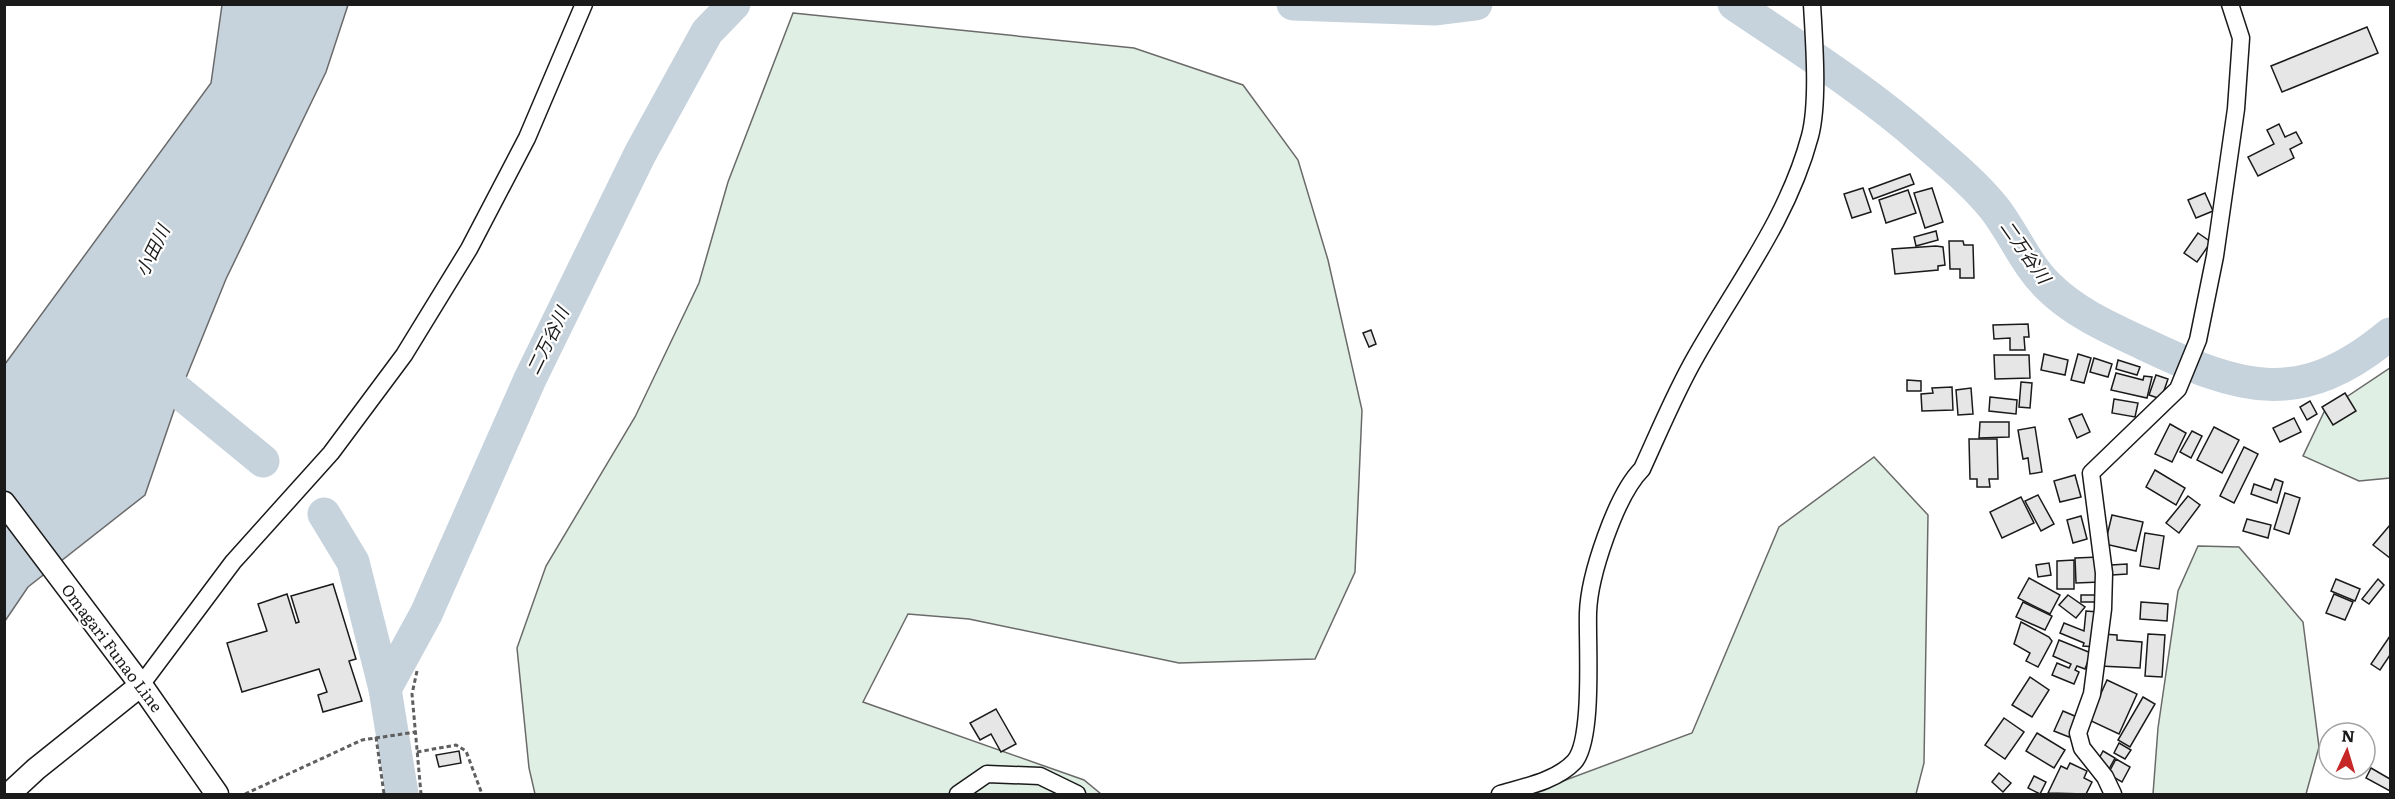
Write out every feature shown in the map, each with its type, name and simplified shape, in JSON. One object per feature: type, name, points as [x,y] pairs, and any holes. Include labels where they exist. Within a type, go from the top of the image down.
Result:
[{"type":"main road","name":"Omagari Funao Line","points":[[4,502],[126,668],[141,685],[217,795]]},
{"type":"main road","points":[[9,795],[36,769],[141,685]]},
{"type":"street","points":[[141,685],[233,562],[331,453],[404,355],[469,249],[527,138],[584,4]]},
{"type":"street","points":[[1500,795],[1547,780],[1576,761],[1584,733],[1590,651],[1588,613],[1592,575],[1634,477],[1642,469],[1694,359],[1774,228],[1810,135],[1814,74],[1812,4]]},
{"type":"street","points":[[2113,795],[2105,777],[2082,748],[2078,733],[2092,694],[2103,609],[2104,573],[2091,472],[2178,389],[2199,340],[2215,256],[2236,109],[2241,38],[2230,4]]},
{"type":"street","points":[[958,795],[987,774],[1040,776],[1077,795]]},
{"type":"path","points":[[417,671],[412,694],[421,795]]},
{"type":"path","points":[[245,795],[362,740],[416,732]]},
{"type":"path","points":[[378,737],[384,795]]},
{"type":"path","points":[[417,752],[456,746],[466,751],[482,795]]},
{"type":"green space","points":[[793,13],[1134,48],[1243,85],[1298,160],[1328,260],[1362,410],[1355,572],[1315,659],[1179,663],[969,619],[908,614],[863,702],[1084,780],[1101,794],[535,794],[529,768],[517,648],[546,566],[635,417],[699,283],[728,182]]},
{"type":"green space","points":[[2390,368],[2390,478],[2359,481],[2303,456],[2324,412]]},
{"type":"green space","points":[[1874,457],[1928,515],[1924,763],[1916,794],[1528,794],[1692,733],[1779,527]]},
{"type":"green space","points":[[2198,546],[2239,547],[2303,622],[2317,731],[2317,754],[2306,794],[2153,794],[2158,728],[2178,591]]},
{"type":"water","name":"小田川","points":[[222,5],[348,5],[326,72],[226,279],[181,390],[145,495],[28,587],[5,621],[5,364],[211,83]]},
{"type":"building","points":[[2367,27],[2378,53],[2282,92],[2271,66]]},
{"type":"building","points":[[2279,124],[2285,137],[2296,132],[2302,143],[2290,149],[2294,158],[2258,176],[2248,157],[2274,144],[2267,130]]},
{"type":"building","points":[[1910,174],[1914,184],[1873,199],[1869,189]]},
{"type":"building","points":[[1863,188],[1871,212],[1852,218],[1844,194]]},
{"type":"building","points":[[1932,188],[1943,222],[1925,228],[1914,193]]},
{"type":"building","points":[[1908,190],[1916,213],[1886,223],[1879,200]]},
{"type":"building","points":[[2205,193],[2213,211],[2196,218],[2188,200]]},
{"type":"building","points":[[1936,231],[1938,240],[1916,246],[1914,237]]},
{"type":"building","points":[[2198,233],[2211,242],[2197,262],[2184,253]]},
{"type":"building","points":[[1949,241],[1963,241],[1964,245],[1973,245],[1974,278],[1960,278],[1960,269],[1950,269]]},
{"type":"building","points":[[1943,247],[1945,265],[1938,266],[1938,270],[1895,274],[1892,249]]},
{"type":"building","points":[[2028,324],[2029,337],[2024,337],[2025,350],[2010,350],[2010,338],[1994,339],[1993,325]]},
{"type":"building","points":[[1371,330],[1376,344],[1369,347],[1363,333]]},
{"type":"building","points":[[2044,354],[2068,360],[2065,375],[2041,370]]},
{"type":"building","points":[[2078,354],[2091,358],[2084,383],[2071,380]]},
{"type":"building","points":[[1994,355],[2029,355],[2030,378],[1995,379]]},
{"type":"building","points":[[2094,358],[2112,364],[2108,377],[2090,372]]},
{"type":"building","points":[[2118,360],[2140,367],[2137,375],[2116,369]]},
{"type":"building","points":[[2116,373],[2143,380],[2144,376],[2152,377],[2147,398],[2111,390]]},
{"type":"building","points":[[2156,375],[2168,379],[2161,399],[2149,395]]},
{"type":"building","points":[[1907,380],[1921,381],[1921,391],[1907,391]]},
{"type":"building","points":[[2021,382],[2032,383],[2030,408],[2019,407]]},
{"type":"building","points":[[1952,387],[1953,410],[1922,411],[1921,394],[1933,393],[1932,388]]},
{"type":"building","points":[[1971,388],[1973,414],[1958,415],[1956,390]]},
{"type":"building","points":[[2345,393],[2356,411],[2333,425],[2322,407]]},
{"type":"building","points":[[1990,397],[2017,400],[2016,414],[1989,411]]},
{"type":"building","points":[[2114,399],[2138,403],[2135,417],[2112,413]]},
{"type":"building","points":[[2310,401],[2317,414],[2307,420],[2300,407]]},
{"type":"building","points":[[2082,414],[2090,432],[2077,438],[2069,419]]},
{"type":"building","points":[[2294,418],[2301,432],[2280,442],[2273,428]]},
{"type":"building","points":[[1980,422],[2009,422],[2009,437],[1979,438]]},
{"type":"building","points":[[2170,424],[2186,433],[2172,462],[2155,454]]},
{"type":"building","points":[[2035,427],[2042,472],[2030,474],[2028,458],[2023,459],[2018,430]]},
{"type":"building","points":[[2214,427],[2239,440],[2222,473],[2197,460]]},
{"type":"building","points":[[2192,431],[2202,436],[2191,458],[2180,452]]},
{"type":"building","points":[[1969,439],[1997,439],[1998,479],[1989,479],[1990,487],[1977,487],[1977,479],[1970,479]]},
{"type":"building","points":[[2244,447],[2258,454],[2234,503],[2220,496]]},
{"type":"building","points":[[2155,470],[2185,488],[2176,505],[2146,487]]},
{"type":"building","points":[[2075,475],[2081,497],[2060,502],[2054,481]]},
{"type":"building","points":[[2275,479],[2283,482],[2277,503],[2251,494],[2254,484],[2271,490]]},
{"type":"building","points":[[2285,493],[2300,498],[2289,534],[2274,529]]},
{"type":"building","points":[[2038,495],[2054,524],[2041,531],[2025,501]]},
{"type":"building","points":[[2188,496],[2200,505],[2179,533],[2166,523]]},
{"type":"building","points":[[2021,497],[2034,523],[2002,538],[1990,512]]},
{"type":"building","points":[[2112,515],[2143,522],[2136,551],[2105,544]]},
{"type":"building","points":[[2081,516],[2087,539],[2073,543],[2067,520]]},
{"type":"building","points":[[2247,519],[2271,525],[2268,538],[2243,531]]},
{"type":"building","points":[[2390,525],[2390,558],[2373,545]]},
{"type":"building","points":[[2145,533],[2164,536],[2159,569],[2140,566]]},
{"type":"building","points":[[2099,557],[2100,582],[2076,583],[2075,558]]},
{"type":"building","points":[[2074,560],[2074,589],[2057,589],[2057,561]]},
{"type":"building","points":[[2049,563],[2051,575],[2038,577],[2036,565]]},
{"type":"building","points":[[2127,564],[2127,574],[2112,575],[2111,565]]},
{"type":"building","points":[[2029,578],[2060,595],[2050,614],[2018,598]]},
{"type":"building","points":[[2336,579],[2360,589],[2355,601],[2331,591]]},
{"type":"building","points":[[2378,579],[2384,585],[2369,604],[2362,599]]},
{"type":"building","points":[[333,584],[356,659],[349,661],[362,701],[323,712],[318,695],[327,692],[319,669],[242,692],[227,643],[267,631],[258,604],[287,594],[296,623],[299,622],[291,596]]},
{"type":"building","points":[[2334,594],[2353,602],[2345,620],[2326,613]]},
{"type":"building","points":[[2068,595],[2085,607],[2076,618],[2059,605]]},
{"type":"building","points":[[2081,595],[2099,595],[2099,602],[2081,602]]},
{"type":"building","points":[[2023,602],[2052,616],[2045,630],[2016,617]]},
{"type":"building","points":[[2141,602],[2168,604],[2167,621],[2140,619]]},
{"type":"building","points":[[2086,611],[2098,612],[2095,647],[2083,646],[2084,643],[2060,633],[2064,623],[2084,631]]},
{"type":"building","points":[[2021,622],[2049,637],[2052,641],[2038,667],[2026,661],[2030,653],[2014,644]]},
{"type":"building","points":[[2102,634],[2117,635],[2117,640],[2142,642],[2140,668],[2100,666]]},
{"type":"building","points":[[2148,634],[2165,635],[2162,677],[2145,676]]},
{"type":"building","points":[[2390,636],[2390,655],[2380,670],[2371,664]]},
{"type":"building","points":[[2059,640],[2091,653],[2085,669],[2077,666],[2075,670],[2079,672],[2074,684],[2052,675],[2057,663],[2069,668],[2071,664],[2053,656]]},
{"type":"building","points":[[2030,677],[2049,690],[2032,717],[2012,705]]},
{"type":"building","points":[[2107,680],[2137,694],[2119,734],[2089,720]]},
{"type":"building","points":[[2143,697],[2155,704],[2130,747],[2118,740]]},
{"type":"building","points":[[996,709],[1016,744],[1001,752],[991,734],[980,740],[970,723]]},
{"type":"building","points":[[2063,711],[2077,717],[2069,737],[2054,731]]},
{"type":"building","points":[[2004,718],[2024,732],[2005,759],[1985,745]]},
{"type":"building","points":[[2037,733],[2065,750],[2054,768],[2026,751]]},
{"type":"building","points":[[2119,743],[2131,750],[2125,759],[2114,753]]},
{"type":"building","points":[[459,751],[461,763],[439,767],[436,755]]},
{"type":"building","points":[[2103,751],[2115,758],[2108,771],[2096,764]]},
{"type":"building","points":[[2116,759],[2130,767],[2122,782],[2108,774]]},
{"type":"building","points":[[2070,763],[2087,771],[2084,778],[2092,782],[2086,794],[2048,793],[2061,766],[2067,769]]},
{"type":"building","points":[[2377,771],[2390,779],[2390,791],[2372,781],[2377,781]]},
{"type":"building","points":[[1999,773],[2011,783],[2003,792],[1992,782]]},
{"type":"building","points":[[2034,776],[2046,782],[2040,794],[2028,788]]},
{"type":"waterway","name":"二万谷川","points":[[385,689],[426,614],[530,379],[640,154],[707,32],[734,4]]},
{"type":"waterway","name":"二万谷川","points":[[1293,4],[1436,9],[1476,4]]},
{"type":"waterway","name":"二万谷川","points":[[1734,4],[1856,87],[1943,157],[1987,199],[2040,278],[2058,296],[2106,326],[2179,360],[2211,372],[2241,381],[2270,384],[2298,382],[2327,374],[2358,358],[2390,334]]},
{"type":"waterway","name":"二万谷川","points":[[146,365],[263,461]]},
{"type":"waterway","name":"二万谷川","points":[[324,514],[353,562],[385,689],[402,794]]}]
